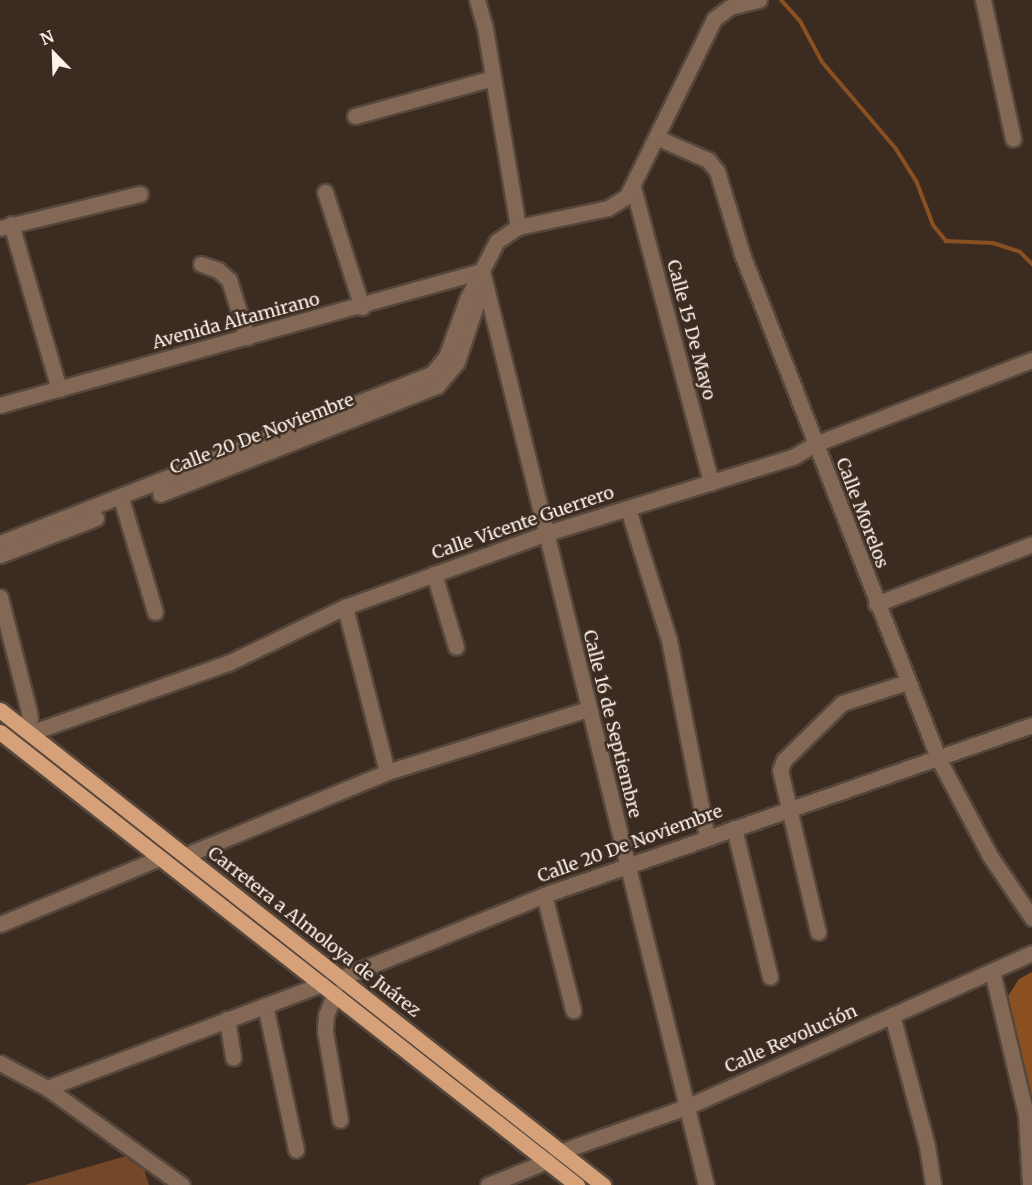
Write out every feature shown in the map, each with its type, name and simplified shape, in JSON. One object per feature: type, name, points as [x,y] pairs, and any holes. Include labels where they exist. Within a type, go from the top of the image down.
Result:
[{"type":"main road","name":"Carretera a Almoloya de Juárez","points":[[0,710],[603,1185]]},
{"type":"main road","name":"Carretera a Almoloya de Juárez","points":[[0,732],[577,1185]]},
{"type":"main road","points":[[438,1074],[447,1061]]},
{"type":"street","points":[[477,0],[493,78],[518,227]]},
{"type":"street","points":[[983,0],[1013,139]]},
{"type":"street","name":"Calle 20 De Noviembre","points":[[0,555],[123,503],[319,427],[432,390],[447,378],[457,362],[477,302],[475,289],[497,241],[518,227],[613,207],[633,187],[714,20],[730,7],[755,1]]},
{"type":"street","points":[[355,116],[493,78]]},
{"type":"street","name":"Calle Morelos","points":[[658,138],[708,160],[717,171],[742,254],[876,604],[939,760],[990,856],[1029,909]]},
{"type":"street","name":"Calle 15 De Mayo","points":[[633,187],[711,483]]},
{"type":"street","points":[[325,192],[362,307]]},
{"type":"street","points":[[59,389],[6,226],[140,194]]},
{"type":"street","points":[[201,264],[218,270],[229,280],[247,337]]},
{"type":"street","name":"Avenida Altamirano","points":[[0,405],[362,307],[482,272]]},
{"type":"street","name":"Calle 16 de Septiembre","points":[[482,272],[706,1185]]},
{"type":"street","name":"Calle Vicente Guerrero","points":[[25,730],[234,661],[345,607],[547,533],[793,457],[815,444],[1032,360]]},
{"type":"street","points":[[123,503],[155,612]]},
{"type":"street","name":"Calle 20 De Noviembre","points":[[0,543],[123,503]]},
{"type":"street","points":[[628,508],[669,640],[707,837]]},
{"type":"street","points":[[876,604],[1032,544]]},
{"type":"street","points":[[434,574],[456,648]]},
{"type":"street","points":[[0,597],[29,712],[30,719],[25,730]]},
{"type":"street","points":[[345,607],[387,772]]},
{"type":"street","points":[[819,932],[780,770],[784,760],[842,704],[908,682]]},
{"type":"street","points":[[186,855],[387,772],[588,709]]},
{"type":"street","name":"Calle 20 De Noviembre","points":[[340,978],[544,895],[1032,727]]},
{"type":"street","points":[[734,828],[770,977]]},
{"type":"street","points":[[0,924],[159,858]]},
{"type":"street","points":[[544,895],[573,1010]]},
{"type":"street","name":"Calle Revolución","points":[[562,1151],[686,1107],[1032,953]]},
{"type":"street","points":[[992,971],[1026,1115],[1030,1185]]},
{"type":"street","points":[[46,1088],[265,1005],[328,989],[325,1031],[340,1120]]},
{"type":"street","points":[[265,1005],[296,1150]]},
{"type":"street","points":[[892,1015],[927,1146],[933,1185]]},
{"type":"street","points":[[227,1019],[233,1058]]},
{"type":"street","points":[[0,1063],[46,1088],[182,1185]]},
{"type":"street","points":[[488,1185],[547,1161]]},
{"type":"shaded area","points":[[1032,972],[1032,1126],[1007,1009],[1008,996],[1019,979]]},
{"type":"shaded area","points":[[126,1156],[144,1169],[149,1185],[25,1185]]},
{"type":"waterway","points":[[781,0],[800,21],[822,62],[896,149],[917,183],[933,225],[946,241],[993,243],[1020,252],[1032,264]]}]
